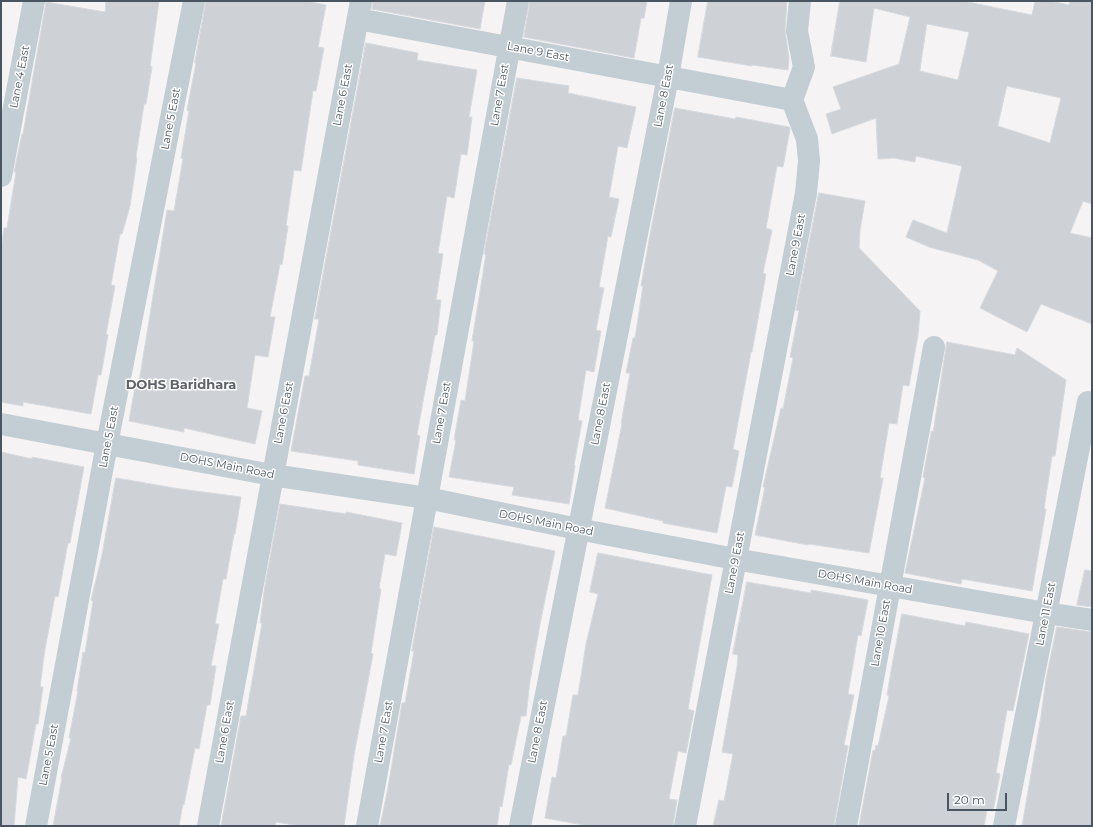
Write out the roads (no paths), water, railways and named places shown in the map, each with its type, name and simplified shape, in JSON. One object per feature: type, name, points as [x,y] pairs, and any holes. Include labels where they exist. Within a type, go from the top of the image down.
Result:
[{"type":"street","name":"Lane 4 East","points":[[1,176],[34,1]]},
{"type":"street","name":"Lane 5 East","points":[[36,826],[107,444],[194,1]]},
{"type":"street","name":"Lane 7 East","points":[[367,826],[518,1]]},
{"type":"street","name":"Lane 8 East","points":[[520,826],[668,77],[681,1]]},
{"type":"street","points":[[792,100],[804,67],[797,31],[800,1]]},
{"type":"street","name":"Lane 9 East","points":[[359,10],[509,47],[792,100],[807,139],[809,161],[806,193],[735,559],[686,826]]},
{"type":"street","name":"Lane 6 East","points":[[208,826],[359,10]]},
{"type":"street","name":"Lane 10 East","points":[[846,826],[934,347]]},
{"type":"street","name":"Lane 11 East","points":[[1004,826],[1088,402]]},
{"type":"street","name":"DOHS Main Road","points":[[1,424],[272,475],[427,498],[735,559],[1092,620]]},
{"type":"district","name":"DOHS Baridhara","points":[[181,385]]}]
